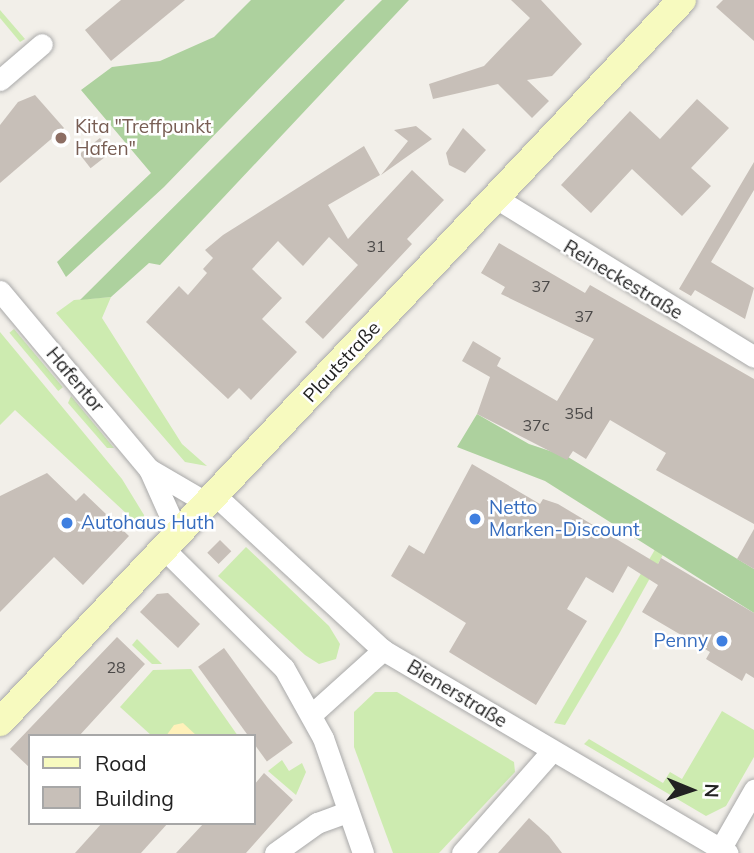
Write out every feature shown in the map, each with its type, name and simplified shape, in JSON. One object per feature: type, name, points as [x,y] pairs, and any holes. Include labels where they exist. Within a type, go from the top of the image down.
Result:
[{"type":"main road","name":"Plautstraße","points":[[0,722],[172,544],[682,0]]},
{"type":"street","points":[[0,80],[42,44]]},
{"type":"street","name":"Reineckestraße","points":[[496,198],[754,357]]},
{"type":"street","name":"Hafentor","points":[[0,291],[149,469],[172,544]]},
{"type":"street","name":"Hafentor","points":[[149,469],[213,500]]},
{"type":"street","name":"Bienerstraße","points":[[213,500],[383,650],[722,852]]},
{"type":"street","points":[[172,544],[284,668],[312,714],[363,853]]},
{"type":"street","points":[[312,714],[383,650]]},
{"type":"street","points":[[462,853],[552,751]]},
{"type":"street","points":[[722,852],[754,790]]},
{"type":"street","points":[[275,853],[317,823],[348,812]]},
{"type":"green space","points":[[251,0],[345,0],[164,187],[66,277],[57,262],[151,173],[81,90],[112,67],[160,61],[214,37]]},
{"type":"green space","points":[[382,0],[409,0],[160,265],[149,263],[111,297],[80,300]]},
{"type":"green space","points":[[0,10],[25,39],[20,42],[0,18]]},
{"type":"green space","points":[[111,297],[102,318],[182,444],[207,466],[185,462],[56,313],[74,300]]},
{"type":"green space","points":[[14,329],[63,387],[58,391],[9,333]]},
{"type":"green space","points":[[0,332],[122,479],[144,515],[142,528],[15,410],[0,425]]},
{"type":"green space","points":[[71,396],[114,448],[107,448],[68,403]]},
{"type":"green space","points":[[477,414],[529,444],[568,457],[754,569],[754,613],[545,481],[457,447]]},
{"type":"green space","points":[[657,546],[665,551],[619,634],[565,725],[554,723]]},
{"type":"green space","points":[[246,547],[329,626],[340,644],[336,659],[319,664],[305,655],[218,576]]},
{"type":"green space","points":[[137,639],[162,664],[152,664],[132,645]]},
{"type":"green space","points":[[191,669],[237,734],[150,734],[120,707],[153,670]]},
{"type":"green space","points":[[375,692],[397,692],[514,762],[515,772],[439,853],[393,853],[354,747],[354,712]]},
{"type":"green space","points":[[722,711],[754,730],[754,757],[726,806],[706,816],[584,744],[589,739],[663,783],[670,772],[682,779]]},
{"type":"green space","points":[[282,760],[289,771],[302,763],[306,772],[296,795],[268,771]]},
{"type":"sand","points":[[183,723],[195,734],[167,734],[174,725]]},
{"type":"building","points":[[121,0],[185,0],[111,61],[85,30]]},
{"type":"building","points":[[511,0],[541,0],[582,44],[552,76],[527,80],[549,101],[532,118],[498,84],[433,99],[429,84],[484,66],[530,18]]},
{"type":"building","points":[[723,0],[754,0],[754,41],[716,7]]},
{"type":"building","points":[[35,95],[64,128],[0,183],[0,125],[18,102]]},
{"type":"building","points":[[697,99],[729,128],[691,168],[711,186],[682,216],[632,169],[591,213],[561,185],[630,111],[660,139]]},
{"type":"building","points":[[416,126],[432,139],[381,175],[408,141],[394,130]]},
{"type":"building","points":[[463,128],[486,150],[465,173],[449,165],[446,153]]},
{"type":"building","points":[[100,138],[111,152],[91,168],[80,154]]},
{"type":"building","points":[[364,146],[380,175],[328,205],[348,239],[412,170],[444,200],[407,239],[412,244],[323,339],[305,322],[358,265],[329,237],[303,266],[278,241],[252,269],[282,298],[262,319],[297,352],[251,400],[239,388],[228,399],[146,322],[179,286],[188,295],[207,273],[203,269],[213,258],[205,250],[223,235]]},
{"type":"building","points":[[754,162],[754,190],[711,262],[754,288],[745,319],[695,290],[691,296],[679,289]]},
{"type":"building","points":[[499,243],[585,293],[590,285],[754,379],[754,524],[656,470],[666,453],[610,420],[586,459],[573,451],[567,460],[477,414],[490,377],[462,361],[473,341],[501,358],[497,366],[557,401],[594,339],[501,294],[505,287],[481,273]]},
{"type":"building","points":[[472,464],[540,504],[543,499],[558,504],[658,564],[661,558],[754,613],[754,678],[746,673],[742,681],[706,659],[710,652],[642,612],[658,585],[628,566],[613,593],[586,577],[567,609],[587,621],[536,705],[449,652],[466,623],[391,576],[409,545],[424,554]]},
{"type":"building","name":"Autohaus Huth","points":[[47,473],[76,501],[84,493],[129,536],[83,585],[54,557],[0,612],[0,496]]},
{"type":"building","points":[[754,529],[754,569],[737,559]]},
{"type":"building","points":[[220,540],[231,551],[219,564],[207,553]]},
{"type":"building","points":[[168,593],[200,624],[178,648],[140,612],[157,594]]},
{"type":"building","points":[[117,637],[145,664],[81,734],[28,734],[28,766],[10,749]]},
{"type":"building","points":[[224,648],[293,743],[267,761],[256,746],[256,734],[247,734],[198,667]]},
{"type":"building","points":[[264,773],[293,800],[246,853],[176,853],[202,825],[256,825],[256,783]]},
{"type":"building","points":[[529,818],[549,836],[562,853],[498,853]]},
{"type":"building","points":[[100,825],[166,825],[141,853],[75,853]]},
{"type":"place","name":"Kita \"Treffpunkt Hafen\"","points":[[61,138]]},
{"type":"place","name":"Netto Marken-Discount","points":[[475,519]]},
{"type":"place","name":"Autohaus Huth","points":[[67,523]]},
{"type":"place","name":"Penny","points":[[722,641]]}]
